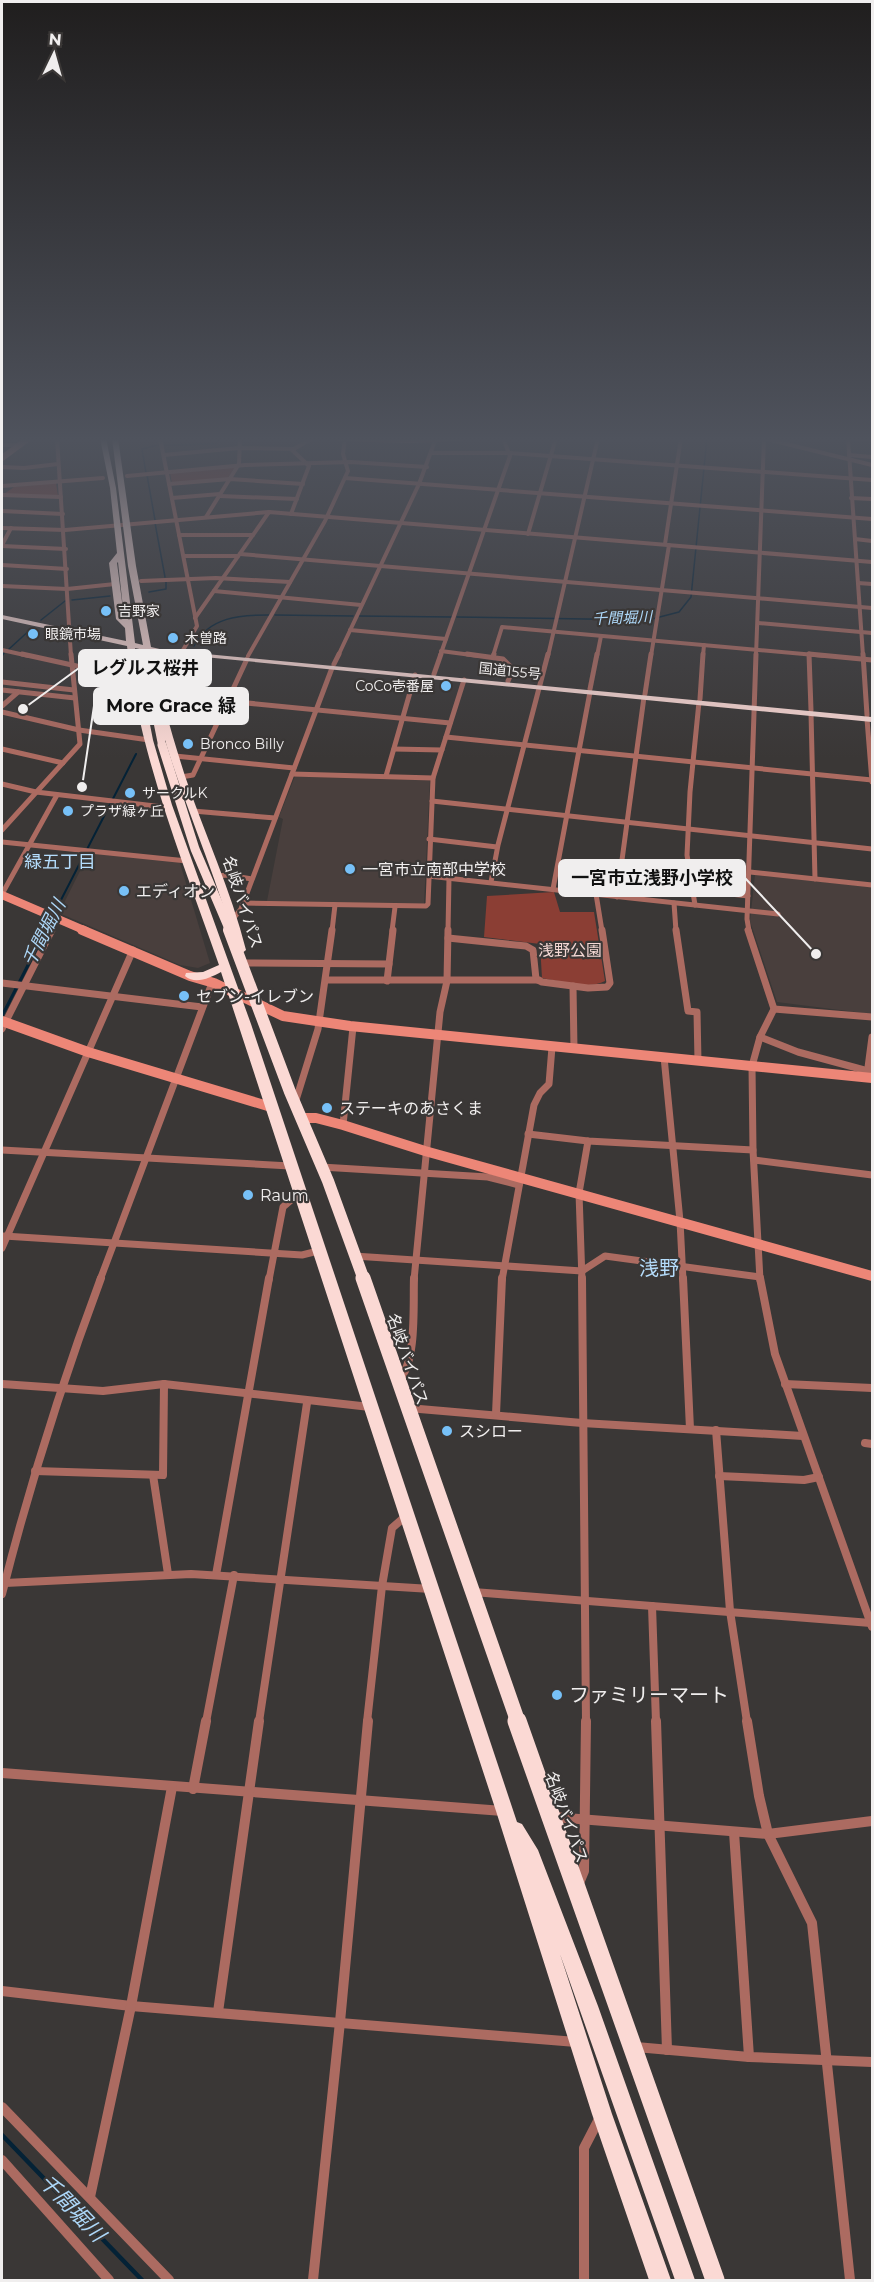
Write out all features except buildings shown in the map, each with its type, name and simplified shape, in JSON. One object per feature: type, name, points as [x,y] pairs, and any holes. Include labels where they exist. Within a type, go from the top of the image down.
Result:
[{"type":"highway","points":[[119,544],[130,645],[136,675],[156,743],[195,849],[227,922],[290,1092],[328,1181],[715,2280]]},
{"type":"highway","name":"名岐バイパス","points":[[129,544],[156,694],[181,777],[233,919],[244,963],[321,1167],[397,1382],[467,1592],[576,1894],[710,2280]]},
{"type":"highway","points":[[136,544],[143,597],[139,605]]},
{"type":"highway","points":[[120,554],[113,563],[120,619],[130,629]]},
{"type":"highway","points":[[132,566],[139,570]]},
{"type":"highway","points":[[116,587],[126,597]]},
{"type":"highway","name":"国道155号","points":[[2,617],[164,652],[434,674],[539,686]]},
{"type":"highway","name":"国道155号","points":[[146,648],[248,658]]},
{"type":"highway","name":"国道155号","points":[[333,666],[870,717]]},
{"type":"highway","points":[[161,712],[156,743],[167,805],[233,993],[505,1811],[602,2114],[660,2280]]},
{"type":"highway","points":[[190,976],[204,976],[224,967]]},
{"type":"highway","points":[[505,1811],[532,1856],[589,2006],[685,2280]]},
{"type":"street","points":[[2,830],[80,744],[72,666],[66,544]]},
{"type":"street","points":[[181,544],[197,626],[183,650]]},
{"type":"street","points":[[195,618],[246,544]]},
{"type":"street","points":[[181,777],[193,775],[248,658],[311,544]]},
{"type":"street","points":[[233,919],[243,903],[333,666],[390,544]]},
{"type":"street","points":[[434,674],[479,544]]},
{"type":"street","points":[[491,882],[497,847],[553,632],[572,544]]},
{"type":"street","points":[[661,544],[873,562]]},
{"type":"street","points":[[467,1592],[730,1611],[872,1625],[785,1384],[765,1317],[760,1276],[753,1150],[752,1066],[760,1037],[774,1010],[748,929],[747,911],[760,544]]},
{"type":"street","points":[[446,737],[872,782],[870,717],[863,659],[855,544]]},
{"type":"street","points":[[617,897],[667,545]]},
{"type":"street","points":[[2,546],[66,549]]},
{"type":"street","points":[[184,556],[239,555],[873,608]]},
{"type":"street","points":[[2,566],[66,569]]},
{"type":"street","points":[[141,581],[224,577],[290,582]]},
{"type":"street","points":[[858,583],[873,584]]},
{"type":"street","points":[[2,586],[67,589],[116,587]]},
{"type":"street","points":[[214,591],[361,605]]},
{"type":"street","points":[[758,623],[873,633]]},
{"type":"street","points":[[493,657],[502,627],[873,660]]},
{"type":"street","points":[[350,630],[446,639]]},
{"type":"street","points":[[553,890],[565,816],[601,636]]},
{"type":"street","points":[[695,905],[687,855],[704,645]]},
{"type":"street","points":[[2,650],[122,676],[136,675]]},
{"type":"street","points":[[441,651],[503,659],[513,669],[508,681]]},
{"type":"street","points":[[809,654],[815,879]]},
{"type":"street","points":[[386,776],[415,675]]},
{"type":"street","points":[[243,903],[395,907],[426,906],[428,904],[433,778],[465,680]]},
{"type":"street","points":[[2,682],[74,690]]},
{"type":"street","points":[[2,690],[75,698]]},
{"type":"street","points":[[2,706],[18,692]]},
{"type":"street","points":[[156,694],[450,723]]},
{"type":"street","points":[[2,712],[79,730],[156,743]]},
{"type":"street","points":[[2,749],[63,762]]},
{"type":"street","points":[[394,749],[442,750]]},
{"type":"street","points":[[175,756],[293,771],[433,778]]},
{"type":"street","points":[[2,784],[36,792],[112,802],[167,805]]},
{"type":"street","points":[[57,795],[2,894],[190,976],[212,982],[283,1016],[353,1027],[439,1036],[869,1076]]},
{"type":"street","points":[[432,801],[873,849]]},
{"type":"street","points":[[193,811],[275,818]]},
{"type":"street","points":[[429,839],[497,847]]},
{"type":"street","points":[[2,842],[187,861]]},
{"type":"street","points":[[750,872],[873,885]]},
{"type":"street","points":[[216,876],[228,875],[252,879]]},
{"type":"street","points":[[428,876],[778,914]]},
{"type":"street","points":[[397,1382],[405,1374],[410,1358],[415,1261],[425,1151],[440,1012],[447,981],[449,878]]},
{"type":"street","points":[[618,881],[748,896]]},
{"type":"street","points":[[326,980],[539,980],[573,986],[607,987],[610,983],[596,894]]},
{"type":"street","points":[[674,903],[677,945],[688,1011],[697,1012],[698,1061]]},
{"type":"street","points":[[296,1100],[306,1076],[320,1021],[335,905]]},
{"type":"street","points":[[387,981],[395,907]]},
{"type":"street","points":[[54,918],[19,985],[3,1023],[88,1052],[271,1107]]},
{"type":"street","points":[[448,938],[531,948],[535,954],[536,979],[539,980]]},
{"type":"street","points":[[2,1248],[4,1236],[133,950]]},
{"type":"street","points":[[244,963],[389,964]]},
{"type":"street","points":[[2,1594],[6,1562],[60,1389],[212,982]]},
{"type":"street","points":[[2,983],[112,994],[202,1007]]},
{"type":"street","points":[[573,986],[574,1049]]},
{"type":"street","points":[[774,1010],[873,1017]]},
{"type":"street","points":[[343,1125],[353,1027]]},
{"type":"street","points":[[869,1076],[873,1036]]},
{"type":"street","points":[[760,1037],[869,1076]]},
{"type":"street","points":[[496,1414],[503,1267],[534,1105],[540,1093],[549,1084],[552,1047]]},
{"type":"street","points":[[664,1058],[680,1221],[690,1429]]},
{"type":"street","points":[[303,1118],[316,1118],[343,1125],[520,1181]]},
{"type":"street","points":[[528,1134],[588,1141],[753,1150]]},
{"type":"street","points":[[576,1894],[584,1871],[586,1689],[582,1271],[579,1193],[588,1141]]},
{"type":"street","points":[[2,1150],[290,1166]]},
{"type":"street","points":[[754,1160],[873,1175]]},
{"type":"street","points":[[321,1167],[423,1172],[520,1181],[579,1193],[873,1275]]},
{"type":"street","points":[[216,1575],[247,1392],[283,1207],[299,1194]]},
{"type":"street","points":[[4,1236],[302,1255],[318,1251]]},
{"type":"street","points":[[352,1256],[582,1271],[605,1256],[760,1276]]},
{"type":"street","points":[[2,1384],[103,1391],[164,1384],[247,1392],[307,1403],[370,1407]]},
{"type":"street","points":[[35,1471],[163,1475],[164,1384]]},
{"type":"street","points":[[785,1384],[873,1388]]},
{"type":"street","points":[[218,2012],[307,1403]]},
{"type":"street","points":[[406,1408],[582,1423],[803,1436]]},
{"type":"street","points":[[716,1430],[730,1611],[759,1796],[768,1834],[812,1923],[850,2280]]},
{"type":"street","points":[[153,1474],[168,1574]]},
{"type":"street","points":[[719,1476],[804,1480],[819,1477]]},
{"type":"street","points":[[313,2280],[340,2022],[358,1800],[382,1586],[392,1528],[407,1515]]},
{"type":"street","points":[[5,1583],[168,1574],[234,1575],[431,1589]]},
{"type":"street","points":[[194,1788],[234,1575]]},
{"type":"street","points":[[652,1606],[667,2050]]},
{"type":"street","points":[[2,1773],[505,1811]]},
{"type":"street","points":[[90,2197],[131,2006],[172,1787]]},
{"type":"street","points":[[548,1817],[768,1834],[873,1821]]},
{"type":"street","points":[[734,1832],[749,2057]]},
{"type":"street","points":[[2,1991],[131,2006],[579,2042]]},
{"type":"street","points":[[628,2046],[749,2057],[873,2062]]},
{"type":"street","points":[[2,2107],[169,2280]]},
{"type":"street","points":[[584,2280],[584,2148],[602,2114]]},
{"type":"street","points":[[2,2160],[109,2280]]},
{"type":"shaded area","name":"一宮市立南部中学校","points":[[295,776],[430,779],[424,905],[267,901],[283,819],[279,817]]},
{"type":"shaded area","points":[[90,851],[179,860],[210,963],[198,968],[180,965],[59,913]]},
{"type":"shaded area","points":[[755,875],[872,887],[871,1014],[777,1002],[750,921]]},
{"type":"green space","name":"浅野公園","points":[[554,892],[560,912],[594,912],[605,981],[583,985],[542,978],[540,944],[484,937],[487,896]]},
{"type":"waterway","points":[[159,544],[165,577]]},
{"type":"waterway","name":"千間堀川","points":[[457,617],[648,620],[679,612],[691,597],[696,544]]},
{"type":"waterway","points":[[149,592],[166,589],[166,580]]},
{"type":"waterway","points":[[72,600],[110,596]]},
{"type":"waterway","points":[[41,620],[65,601]]},
{"type":"waterway","name":"千間堀川","points":[[194,646],[200,636],[216,623],[236,617],[269,615]]},
{"type":"waterway","name":"千間堀川","points":[[275,615],[353,616]]},
{"type":"waterway","name":"千間堀川","points":[[359,616],[452,617]]},
{"type":"waterway","points":[[9,649],[32,628]]},
{"type":"waterway","name":"千間堀川","points":[[169,691],[187,658]]},
{"type":"waterway","name":"千間堀川","points":[[45,931],[136,754]]},
{"type":"waterway","name":"千間堀川","points":[[2,1016],[46,930]]},
{"type":"waterway","name":"千間堀川","points":[[2,2135],[142,2280]]},
{"type":"place","name":"吉野家","points":[[106,611]]},
{"type":"place","name":"眼鏡市場","points":[[33,634]]},
{"type":"place","name":"木曽路","points":[[173,638]]},
{"type":"place","name":"CoCo壱番屋","points":[[446,686]]},
{"type":"place","name":"レグルス桜井","points":[[23,709]]},
{"type":"place","name":"Bronco Billy","points":[[188,744]]},
{"type":"place","name":"More Grace 緑","points":[[82,787]]},
{"type":"place","name":"サークルK","points":[[130,793]]},
{"type":"place","name":"プラザ緑ヶ丘","points":[[68,811]]},
{"type":"place","name":"一宮市立南部中学校","points":[[350,869]]},
{"type":"place","name":"エディオン","points":[[124,891]]},
{"type":"place","name":"一宮市立浅野小学校","points":[[816,954]]},
{"type":"place","name":"セブン-イレブン","points":[[184,996]]},
{"type":"place","name":"ステーキのあさくま","points":[[327,1108]]},
{"type":"place","name":"Raum","points":[[248,1195]]},
{"type":"place","name":"スシロー","points":[[447,1431]]},
{"type":"place","name":"ファミリーマート","points":[[557,1695]]},
{"type":"district","name":"緑五丁目","points":[[60,862]]},
{"type":"district","name":"浅野","points":[[659,1268]]}]
